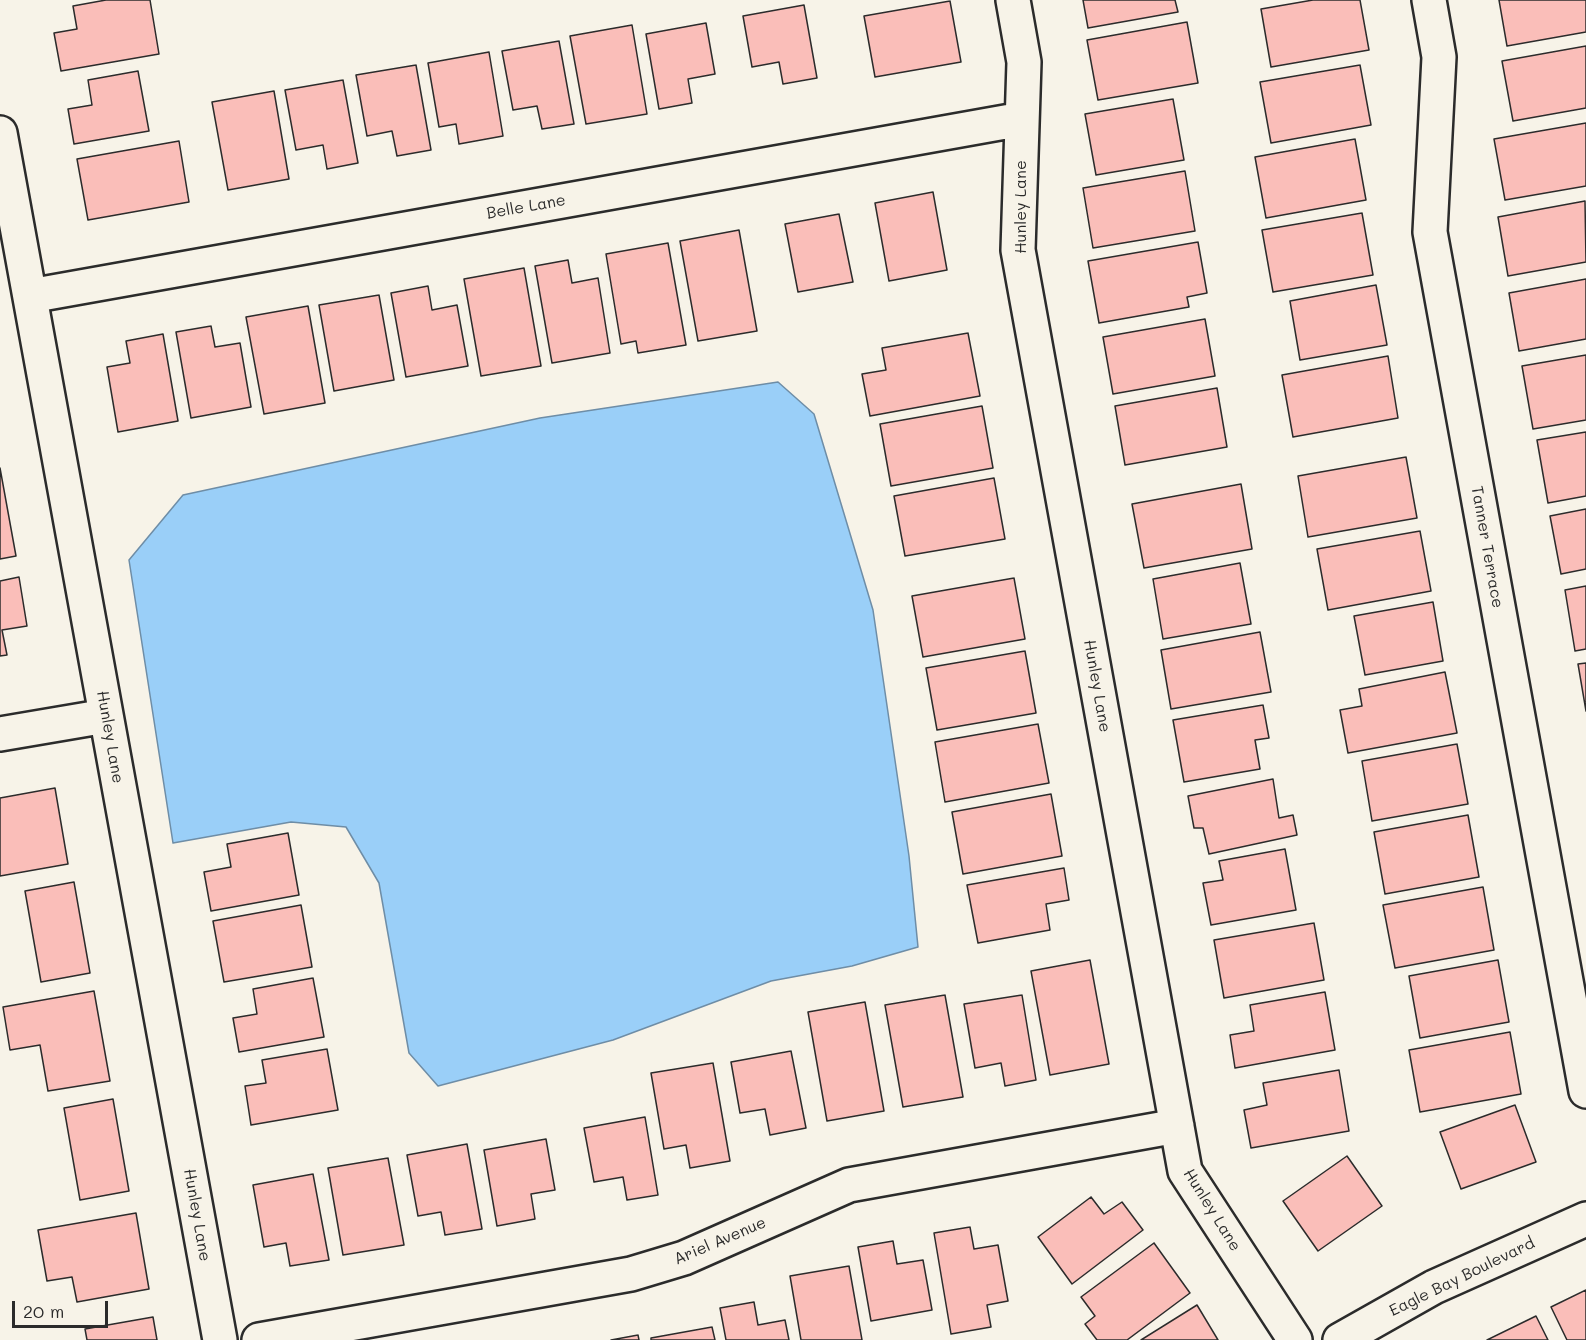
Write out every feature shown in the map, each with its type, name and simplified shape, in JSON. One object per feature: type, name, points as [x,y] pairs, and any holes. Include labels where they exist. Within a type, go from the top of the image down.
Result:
[{"type":"street","name":"Hunley Lane","points":[[1013,0],[1024,62],[1018,250],[1185,1171],[1295,1340]]},
{"type":"street","name":"Tanner Terrace","points":[[1429,0],[1439,57],[1430,232],[1586,1091]]},
{"type":"street","name":"Belle Lane","points":[[30,296],[1022,119]]},
{"type":"street","name":"Hunley Lane","points":[[0,133],[220,1340]]},
{"type":"street","points":[[0,734],[106,716]]},
{"type":"street","name":"Ariel Avenue","points":[[259,1340],[631,1274],[684,1258],[849,1185],[1177,1126]]},
{"type":"street","name":"Eagle Bay Boulevard","points":[[1340,1340],[1434,1287],[1586,1219]]},
{"type":"water","points":[[778,382],[814,414],[873,610],[909,856],[918,947],[852,966],[771,981],[613,1040],[438,1086],[409,1053],[379,883],[346,827],[291,822],[173,843],[129,560],[183,495],[540,418]]},
{"type":"building","points":[[106,0],[150,0],[159,54],[61,71],[54,33],[77,29],[73,6]]},
{"type":"building","points":[[1083,0],[1175,0],[1178,12],[1088,28]]},
{"type":"building","points":[[1313,0],[1360,0],[1369,50],[1271,67],[1261,9]]},
{"type":"building","points":[[1499,0],[1586,0],[1586,32],[1507,46]]},
{"type":"building","points":[[950,1],[961,62],[875,77],[864,16]]},
{"type":"building","points":[[804,5],[817,78],[783,84],[779,62],[752,67],[743,16]]},
{"type":"building","points":[[1187,22],[1198,83],[1098,100],[1087,40]]},
{"type":"building","points":[[706,23],[715,74],[688,79],[692,103],[659,109],[646,34]]},
{"type":"building","points":[[632,25],[647,114],[586,124],[570,36]]},
{"type":"building","points":[[559,41],[574,124],[542,129],[537,106],[513,110],[502,51]]},
{"type":"building","points":[[1586,46],[1586,108],[1513,121],[1502,61]]},
{"type":"building","points":[[489,52],[503,136],[459,144],[456,124],[439,127],[428,63]]},
{"type":"building","points":[[416,65],[431,150],[397,156],[392,131],[367,136],[356,75]]},
{"type":"building","points":[[1360,65],[1371,125],[1271,143],[1260,82]]},
{"type":"building","points":[[138,71],[149,131],[74,144],[68,109],[92,105],[88,80]]},
{"type":"building","points":[[343,80],[358,163],[327,169],[323,145],[296,150],[285,90]]},
{"type":"building","points":[[274,91],[289,179],[228,190],[212,102]]},
{"type":"building","points":[[1173,99],[1184,160],[1096,175],[1085,114]]},
{"type":"building","points":[[1586,123],[1586,186],[1505,200],[1494,139]]},
{"type":"building","points":[[1355,139],[1366,200],[1266,218],[1255,157]]},
{"type":"building","points":[[179,141],[189,202],[88,220],[77,159]]},
{"type":"building","points":[[1185,171],[1195,231],[1093,248],[1083,188]]},
{"type":"building","points":[[933,192],[947,270],[889,281],[875,203]]},
{"type":"building","points":[[1585,201],[1586,262],[1508,276],[1498,217]]},
{"type":"building","points":[[1362,213],[1373,275],[1273,292],[1262,230]]},
{"type":"building","points":[[839,214],[853,282],[798,292],[785,224]]},
{"type":"building","points":[[739,230],[757,331],[698,341],[680,241]]},
{"type":"building","points":[[1198,242],[1207,293],[1187,297],[1189,307],[1099,323],[1088,261]]},
{"type":"building","points":[[668,243],[686,345],[638,353],[636,341],[621,344],[606,254]]},
{"type":"building","points":[[568,260],[572,283],[598,278],[610,353],[552,363],[535,266]]},
{"type":"building","points":[[524,268],[541,366],[481,376],[464,279]]},
{"type":"building","points":[[1586,279],[1586,339],[1519,351],[1509,293]]},
{"type":"building","points":[[1376,285],[1387,345],[1300,360],[1290,301]]},
{"type":"building","points":[[428,286],[432,310],[457,305],[468,366],[406,377],[391,293]]},
{"type":"building","points":[[379,295],[394,380],[334,391],[319,305]]},
{"type":"building","points":[[308,306],[325,403],[264,414],[246,317]]},
{"type":"building","points":[[1205,319],[1215,376],[1113,394],[1103,337]]},
{"type":"building","points":[[211,326],[215,347],[240,343],[251,407],[191,418],[176,332]]},
{"type":"building","points":[[968,333],[980,396],[870,416],[862,374],[886,370],[882,348]]},
{"type":"building","points":[[163,334],[178,421],[118,432],[107,367],[130,363],[126,341]]},
{"type":"building","points":[[1586,355],[1586,420],[1533,429],[1522,366]]},
{"type":"building","points":[[1388,356],[1398,418],[1293,437],[1282,375]]},
{"type":"building","points":[[1217,388],[1227,447],[1125,465],[1115,406]]},
{"type":"building","points":[[982,406],[993,468],[891,486],[880,424]]},
{"type":"building","points":[[1586,432],[1586,496],[1548,503],[1537,440]]},
{"type":"building","points":[[1406,457],[1417,518],[1308,537],[1298,476]]},
{"type":"building","points":[[0,468],[16,556],[0,559]]},
{"type":"building","points":[[994,478],[1005,539],[905,556],[894,496]]},
{"type":"building","points":[[1241,484],[1252,549],[1144,568],[1132,504]]},
{"type":"building","points":[[1586,509],[1586,569],[1561,574],[1550,516]]},
{"type":"building","points":[[1420,531],[1431,591],[1328,610],[1317,549]]},
{"type":"building","points":[[1240,563],[1251,624],[1163,639],[1153,579]]},
{"type":"building","points":[[19,577],[27,626],[2,630],[7,655],[0,656],[0,581]]},
{"type":"building","points":[[1014,578],[1025,639],[923,657],[912,596]]},
{"type":"building","points":[[1586,586],[1586,649],[1575,651],[1565,590]]},
{"type":"building","points":[[1433,602],[1443,661],[1365,675],[1354,616]]},
{"type":"building","points":[[1260,632],[1271,692],[1171,709],[1161,650]]},
{"type":"building","points":[[1025,651],[1036,713],[937,730],[926,668]]},
{"type":"building","points":[[1586,663],[1586,711],[1578,664]]},
{"type":"building","points":[[1445,672],[1457,733],[1348,753],[1340,710],[1362,706],[1359,689]]},
{"type":"building","points":[[1263,705],[1269,738],[1255,740],[1260,769],[1184,782],[1173,720]]},
{"type":"building","points":[[1038,724],[1049,783],[945,802],[935,742]]},
{"type":"building","points":[[1457,744],[1468,804],[1372,821],[1362,761]]},
{"type":"building","points":[[1273,779],[1279,818],[1293,815],[1297,835],[1209,854],[1203,828],[1194,828],[1188,796]]},
{"type":"building","points":[[55,788],[68,864],[0,876],[0,798]]},
{"type":"building","points":[[1051,794],[1062,856],[963,874],[952,812]]},
{"type":"building","points":[[1468,815],[1479,877],[1385,894],[1374,832]]},
{"type":"building","points":[[288,833],[299,895],[211,911],[204,872],[231,867],[227,844]]},
{"type":"building","points":[[1285,849],[1296,910],[1211,925],[1203,883],[1223,880],[1219,861]]},
{"type":"building","points":[[1064,868],[1069,900],[1046,904],[1050,930],[978,943],[967,885]]},
{"type":"building","points":[[74,882],[90,973],[41,982],[25,891]]},
{"type":"building","points":[[1483,887],[1494,950],[1395,968],[1383,905]]},
{"type":"building","points":[[301,905],[312,967],[224,982],[213,921]]},
{"type":"building","points":[[1314,923],[1324,980],[1224,998],[1214,940]]},
{"type":"building","points":[[1090,960],[1109,1064],[1050,1075],[1031,971]]},
{"type":"building","points":[[1498,960],[1509,1022],[1420,1038],[1409,976]]},
{"type":"building","points":[[313,978],[324,1037],[239,1052],[233,1018],[257,1014],[253,989]]},
{"type":"building","points":[[94,991],[110,1081],[48,1091],[40,1045],[10,1050],[3,1007]]},
{"type":"building","points":[[1325,992],[1335,1050],[1235,1068],[1230,1035],[1254,1031],[1250,1005]]},
{"type":"building","points":[[945,995],[963,1097],[903,1107],[885,1005]]},
{"type":"building","points":[[1022,995],[1036,1080],[1005,1086],[1001,1063],[975,1068],[964,1004]]},
{"type":"building","points":[[865,1002],[884,1111],[827,1121],[808,1012]]},
{"type":"building","points":[[1510,1032],[1521,1094],[1420,1112],[1409,1050]]},
{"type":"building","points":[[327,1049],[338,1110],[251,1125],[245,1086],[266,1083],[262,1060]]},
{"type":"building","points":[[791,1051],[806,1128],[770,1135],[765,1109],[740,1113],[731,1062]]},
{"type":"building","points":[[713,1063],[730,1161],[690,1168],[686,1145],[664,1149],[651,1073]]},
{"type":"building","points":[[1339,1070],[1349,1131],[1251,1148],[1244,1110],[1267,1105],[1263,1083]]},
{"type":"building","points":[[113,1099],[129,1191],[80,1200],[64,1108]]},
{"type":"building","points":[[1515,1105],[1536,1162],[1461,1189],[1440,1132]]},
{"type":"building","points":[[645,1117],[658,1195],[627,1200],[623,1177],[594,1182],[584,1128]]},
{"type":"building","points":[[546,1139],[555,1190],[531,1194],[535,1219],[497,1226],[484,1150]]},
{"type":"building","points":[[467,1144],[482,1229],[445,1235],[441,1212],[418,1216],[407,1155]]},
{"type":"building","points":[[1347,1156],[1382,1206],[1318,1251],[1283,1201]]},
{"type":"building","points":[[388,1158],[404,1245],[343,1255],[328,1168]]},
{"type":"building","points":[[313,1174],[329,1260],[290,1266],[286,1243],[264,1247],[253,1185]]},
{"type":"building","points":[[1091,1197],[1104,1214],[1122,1202],[1143,1230],[1072,1284],[1038,1237]]},
{"type":"building","points":[[136,1213],[149,1289],[77,1302],[72,1277],[47,1281],[38,1230]]},
{"type":"building","points":[[970,1227],[974,1249],[998,1245],[1008,1301],[987,1305],[991,1327],[951,1334],[934,1233]]},
{"type":"building","points":[[893,1241],[897,1264],[923,1260],[932,1310],[871,1321],[858,1247]]},
{"type":"building","points":[[1154,1243],[1190,1293],[1127,1340],[1097,1340],[1085,1324],[1095,1316],[1081,1297]]},
{"type":"building","points":[[849,1266],[862,1340],[801,1340],[790,1276]]},
{"type":"building","points":[[1586,1290],[1586,1340],[1567,1340],[1551,1307]]},
{"type":"building","points":[[754,1302],[758,1325],[785,1320],[789,1340],[726,1340],[720,1308]]},
{"type":"building","points":[[1197,1305],[1218,1340],[1141,1340]]},
{"type":"building","points":[[1536,1316],[1548,1340],[1487,1340]]},
{"type":"building","points":[[153,1317],[157,1340],[87,1340],[85,1329]]},
{"type":"building","points":[[712,1327],[715,1340],[651,1340],[651,1338]]},
{"type":"building","points":[[638,1335],[639,1340],[611,1340]]}]
